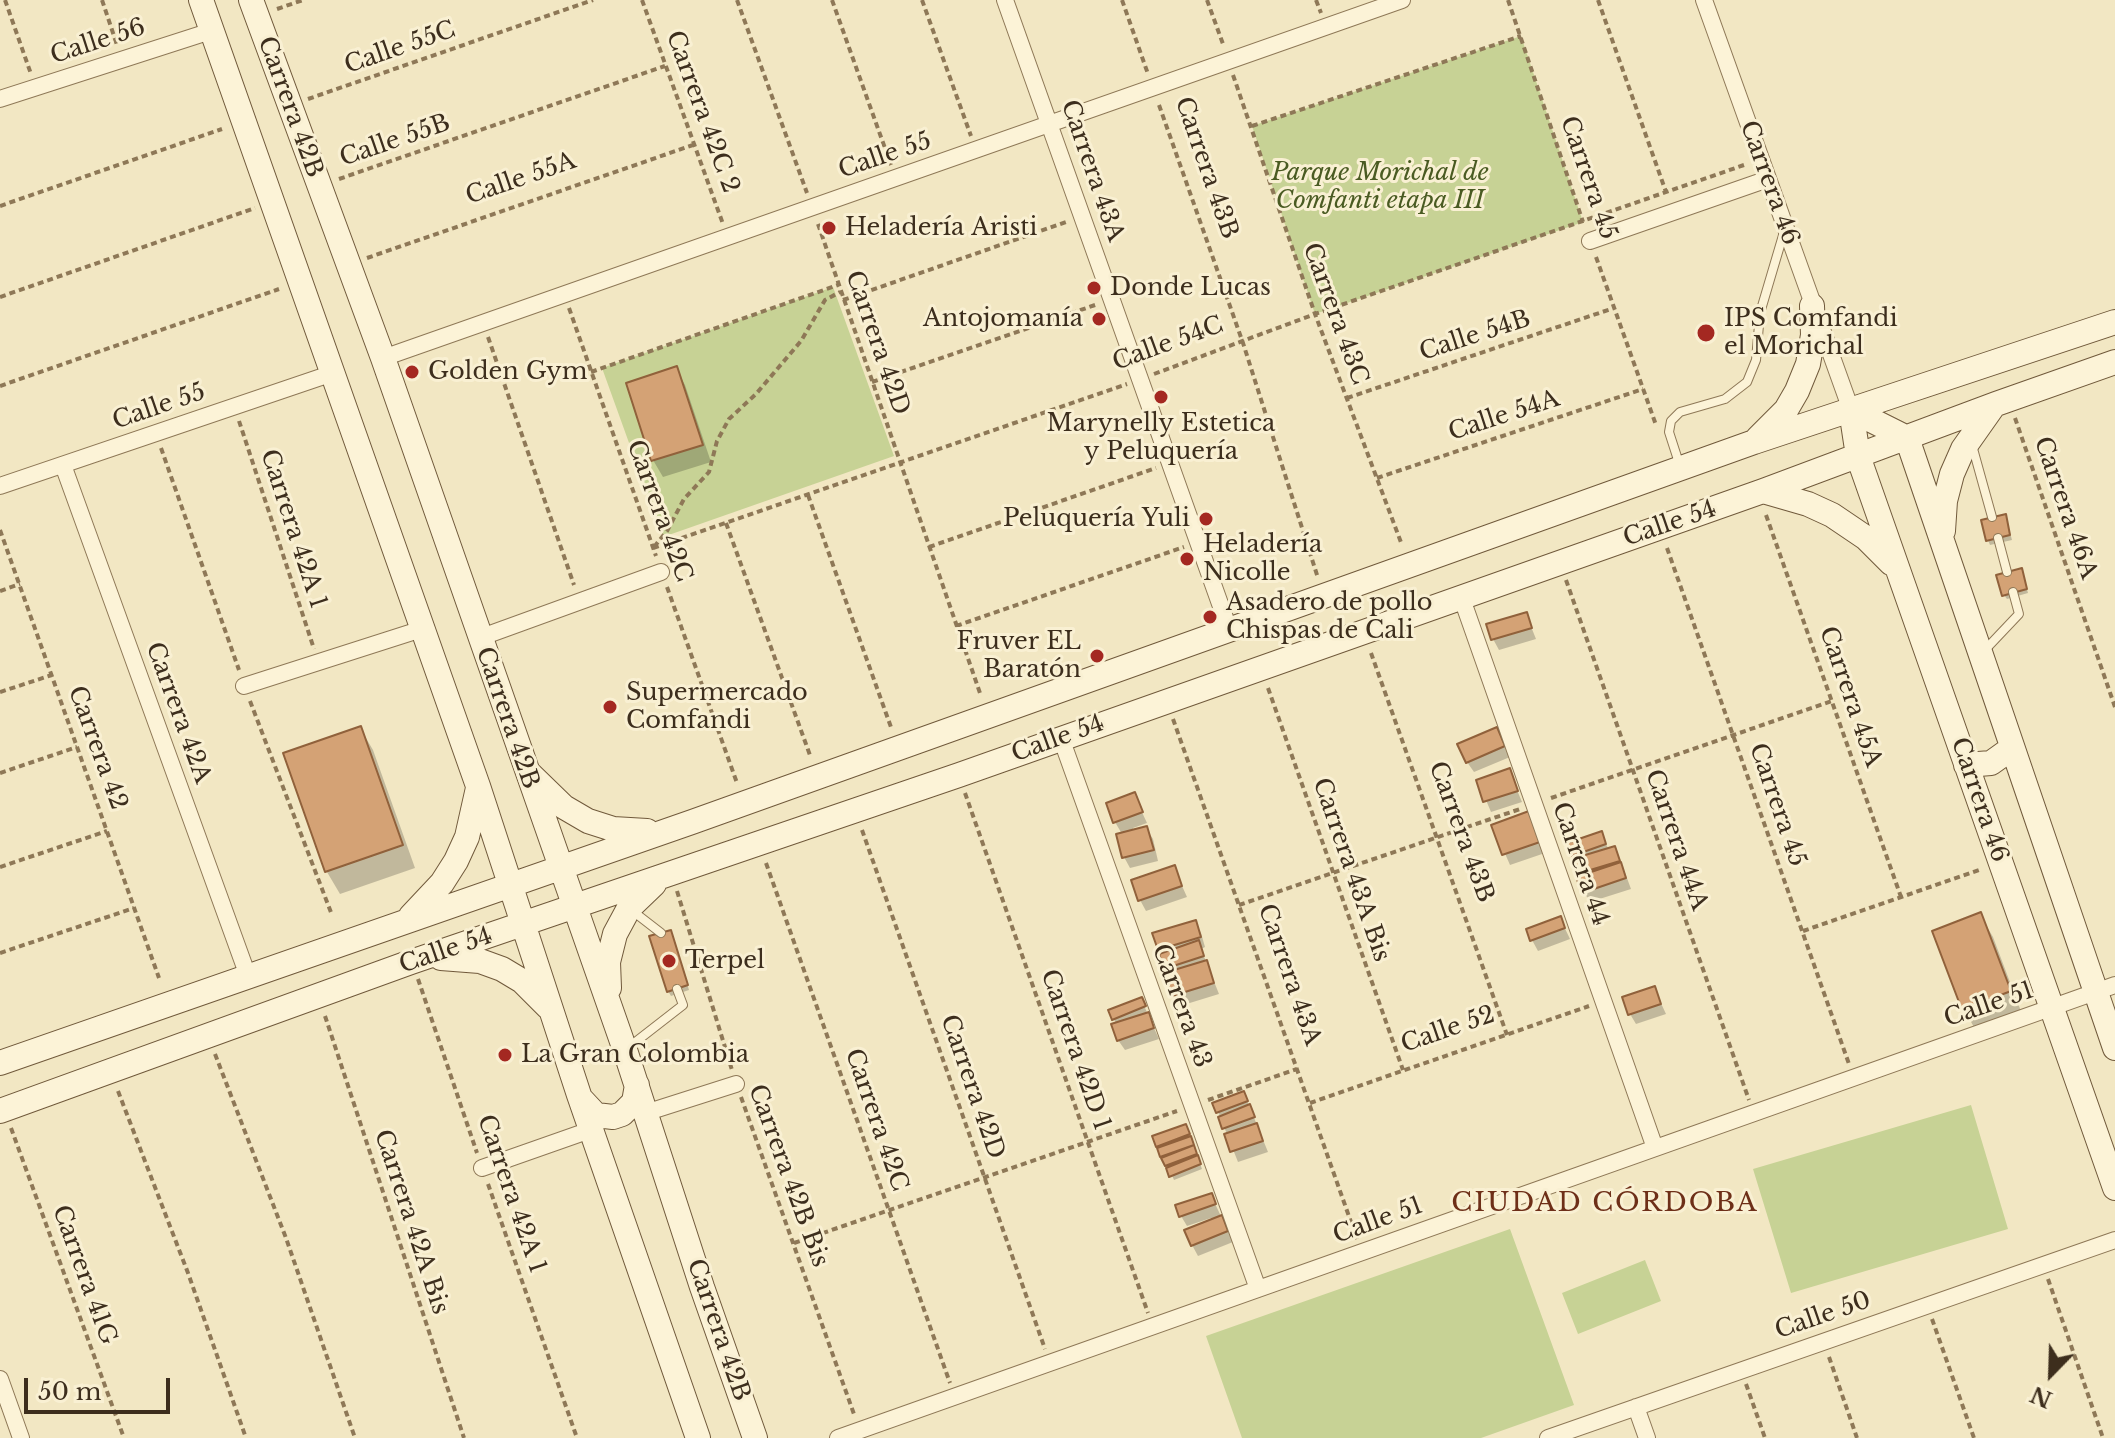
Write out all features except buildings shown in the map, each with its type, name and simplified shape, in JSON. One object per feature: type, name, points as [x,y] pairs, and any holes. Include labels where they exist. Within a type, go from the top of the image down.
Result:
[{"type":"main road","name":"Carrera 42B","points":[[201,0],[478,786],[579,1095],[698,1438]]},
{"type":"main road","name":"Carrera 42B","points":[[251,0],[383,358],[625,1050],[755,1438]]},
{"type":"main road","points":[[1754,442],[1786,410],[1797,391],[1811,350],[1812,306]]},
{"type":"main road","name":"Calle 54","points":[[0,1063],[692,822],[1754,442],[2115,322]]},
{"type":"main road","name":"Calle 54","points":[[5,1118],[411,962],[574,907],[673,880],[1461,596],[1764,500],[1858,456],[2004,407],[2115,362]]},
{"type":"main road","points":[[1947,556],[1943,529],[1945,501],[1952,474],[1970,439],[2004,407]]},
{"type":"main road","points":[[1851,410],[1907,438]]},
{"type":"main road","name":"Carrera 46","points":[[1851,410],[1858,456],[2115,1188]]},
{"type":"main road","name":"Carrera 46","points":[[1907,438],[2012,748],[2105,989],[2115,1048]]},
{"type":"main road","points":[[1764,500],[1808,504],[1832,515],[1866,538],[1898,570]]},
{"type":"main road","points":[[1966,765],[1991,763],[2012,748]]},
{"type":"main road","points":[[525,768],[543,790],[588,821],[613,829],[640,832],[692,822]]},
{"type":"main road","points":[[404,922],[424,904],[456,861],[467,837],[478,786]]},
{"type":"main road","points":[[610,1007],[608,977],[611,948],[629,908],[648,888],[673,880]]},
{"type":"main road","points":[[411,962],[457,957],[502,969],[540,997],[554,1016]]},
{"type":"main road","points":[[579,1095],[589,1110],[613,1117],[622,1114],[634,1102],[637,1085]]},
{"type":"street","name":"Carrera 43A","points":[[1005,0],[1229,629]]},
{"type":"street","name":"Calle 55","points":[[383,358],[1402,0]]},
{"type":"street","name":"Carrera 46","points":[[1704,0],[1851,410]]},
{"type":"street","name":"Calle 56","points":[[0,99],[211,31]]},
{"type":"street","points":[[1590,241],[1768,179]]},
{"type":"street","name":"Calle 55","points":[[0,486],[333,373]]},
{"type":"street","name":"Carrera 42A","points":[[63,465],[248,976]]},
{"type":"street","points":[[479,638],[661,572]]},
{"type":"street","name":"Carrera 44","points":[[1461,596],[1655,1148]]},
{"type":"street","points":[[244,686],[422,629]]},
{"type":"street","name":"Carrera 43","points":[[1061,738],[1258,1289]]},
{"type":"street","name":"Calle 51","points":[[838,1438],[2105,989]]},
{"type":"street","points":[[645,1113],[736,1084]]},
{"type":"street","points":[[482,1168],[593,1129]]},
{"type":"street","name":"Calle 50","points":[[1548,1438],[2115,1240]]},
{"type":"street","points":[[0,1379],[21,1438]]},
{"type":"street","points":[[1636,1407],[1647,1438]]},
{"type":"lane","points":[[1680,468],[1669,432],[1671,421],[1680,412],[1725,399],[1747,382],[1756,360],[1760,313],[1786,228]]},
{"type":"lane","points":[[1970,439],[1992,517]]},
{"type":"lane","points":[[1998,538],[2007,572]]},
{"type":"lane","points":[[1981,655],[2019,614],[2013,592]]},
{"type":"lane","points":[[629,908],[661,933]]},
{"type":"lane","points":[[625,1050],[683,1005],[677,989]]},
{"type":"path","points":[[5,0],[36,87]]},
{"type":"path","points":[[102,0],[122,59]]},
{"type":"path","points":[[277,9],[303,0]]},
{"type":"path","name":"Calle 55C","points":[[308,99],[593,0]]},
{"type":"path","name":"Carrera 42C 2","points":[[642,0],[728,237]]},
{"type":"path","name":"Carrera 42D","points":[[737,0],[982,698]]},
{"type":"path","points":[[832,0],[896,178]]},
{"type":"path","points":[[922,0],[976,150]]},
{"type":"path","name":"Carrera 43B","points":[[1122,0],[1243,343],[1319,580]]},
{"type":"path","name":"Carrera 43C","points":[[1207,0],[1315,314],[1403,547]]},
{"type":"path","name":"Carrera 45","points":[[1508,0],[1583,222],[1658,428]]},
{"type":"path","points":[[1598,0],[1666,192]]},
{"type":"path","points":[[1252,126],[1521,36]]},
{"type":"path","name":"Calle 55B","points":[[318,186],[665,66]]},
{"type":"path","points":[[0,206],[222,129]]},
{"type":"path","name":"Calle 55A","points":[[365,259],[693,145]]},
{"type":"path","name":"Calle 54C","points":[[653,548],[1744,165]]},
{"type":"path","points":[[0,297],[272,202]]},
{"type":"path","points":[[843,300],[1082,217]]},
{"type":"path","points":[[0,386],[301,281]]},
{"type":"path","points":[[590,372],[838,285]]},
{"type":"path","points":[[653,548],[667,531],[684,499],[709,472],[717,441],[729,419],[756,394],[801,341],[825,300],[840,292]]},
{"type":"path","name":"Carrera 42C","points":[[564,294],[737,783]]},
{"type":"path","points":[[872,382],[1112,299]]},
{"type":"path","name":"Calle 54B","points":[[1346,398],[1614,308]]},
{"type":"path","points":[[483,323],[580,601]]},
{"type":"path","name":"Calle 54A","points":[[1377,478],[1643,389]]},
{"type":"path","name":"Carrera 42A 1","points":[[234,407],[318,662]]},
{"type":"path","name":"Carrera 46A","points":[[2004,407],[2115,707]]},
{"type":"path","points":[[929,547],[1170,464]]},
{"type":"path","points":[[808,495],[892,730]]},
{"type":"path","name":"Carrera 45A","points":[[1764,500],[1901,897]]},
{"type":"path","points":[[726,523],[812,760]]},
{"type":"path","name":"Carrera 42","points":[[0,530],[159,978]]},
{"type":"path","points":[[956,626],[1198,542]]},
{"type":"path","name":"Carrera 45","points":[[1666,544],[1854,1078]]},
{"type":"path","name":"Carrera 44A","points":[[1565,578],[1754,1113]]},
{"type":"path","points":[[0,591],[20,584]]},
{"type":"path","name":"Carrera 43B","points":[[1369,646],[1507,1035]]},
{"type":"path","points":[[0,692],[52,675]]},
{"type":"path","name":"Carrera 43A Bis","points":[[1266,682],[1403,1070]]},
{"type":"path","name":"Carrera 43A","points":[[1172,714],[1361,1253]]},
{"type":"path","points":[[0,773],[77,747]]},
{"type":"path","name":"Carrera 42D 1","points":[[963,786],[1153,1326]]},
{"type":"path","name":"Carrera 42D","points":[[860,822],[1050,1363]]},
{"type":"path","points":[[0,867],[107,831]]},
{"type":"path","name":"Carrera 42C","points":[[764,855],[954,1397]]},
{"type":"path","points":[[1803,931],[1984,869]]},
{"type":"path","name":"Carrera 42B Bis","points":[[673,880],[736,1084],[859,1430]]},
{"type":"path","points":[[0,953],[134,908]]},
{"type":"path","name":"Carrera 42A 1","points":[[411,962],[577,1438]]},
{"type":"path","name":"Calle 52","points":[[1308,1103],[1602,1002]]},
{"type":"path","name":"Carrera 42A Bis","points":[[325,1016],[464,1438]]},
{"type":"path","points":[[215,1054],[286,1238],[355,1438]]},
{"type":"path","points":[[794,1243],[1297,1069]]},
{"type":"path","points":[[117,1088],[188,1273],[246,1438]]},
{"type":"path","name":"Carrera 41G","points":[[5,1118],[124,1438]]},
{"type":"path","points":[[2043,1265],[2103,1438]]},
{"type":"path","points":[[1928,1305],[1974,1438]]},
{"type":"path","points":[[1824,1342],[1857,1438]]},
{"type":"path","points":[[1741,1370],[1765,1438]]},
{"type":"green space","name":"Parque Morichal de Comfanti etapa III","points":[[1521,36],[1583,222],[1315,314],[1252,126]]},
{"type":"green space","points":[[833,287],[894,456],[663,537],[602,368]]},
{"type":"green space","points":[[1971,1105],[2008,1229],[1791,1293],[1753,1169]]},
{"type":"green space","points":[[1510,1229],[1574,1405],[1481,1438],[1242,1438],[1206,1336]]},
{"type":"green space","points":[[1645,1260],[1661,1301],[1578,1334],[1562,1293]]},
{"type":"place","name":"Heladería Aristi","points":[[829,228]]},
{"type":"place","name":"Donde Lucas","points":[[1094,288]]},
{"type":"place","name":"Antojomanía","points":[[1099,319]]},
{"type":"place","name":"IPS Comfandi el Morichal","points":[[1706,333]]},
{"type":"place","name":"Golden Gym","points":[[412,372]]},
{"type":"place","name":"Marynelly Estetica y Peluquería","points":[[1161,397]]},
{"type":"place","name":"Peluquería Yuli","points":[[1206,519]]},
{"type":"place","name":"Heladería Nicolle","points":[[1187,559]]},
{"type":"place","name":"Asadero de pollo Chispas de Cali","points":[[1210,617]]},
{"type":"place","name":"Fruver EL Baratón","points":[[1097,656]]},
{"type":"place","name":"Supermercado Comfandi","points":[[610,707]]},
{"type":"place","name":"Terpel","points":[[669,961]]},
{"type":"place","name":"La Gran Colombia","points":[[505,1055]]},
{"type":"district","name":"CIUDAD CÓRDOBA","points":[[1605,1204]]}]
